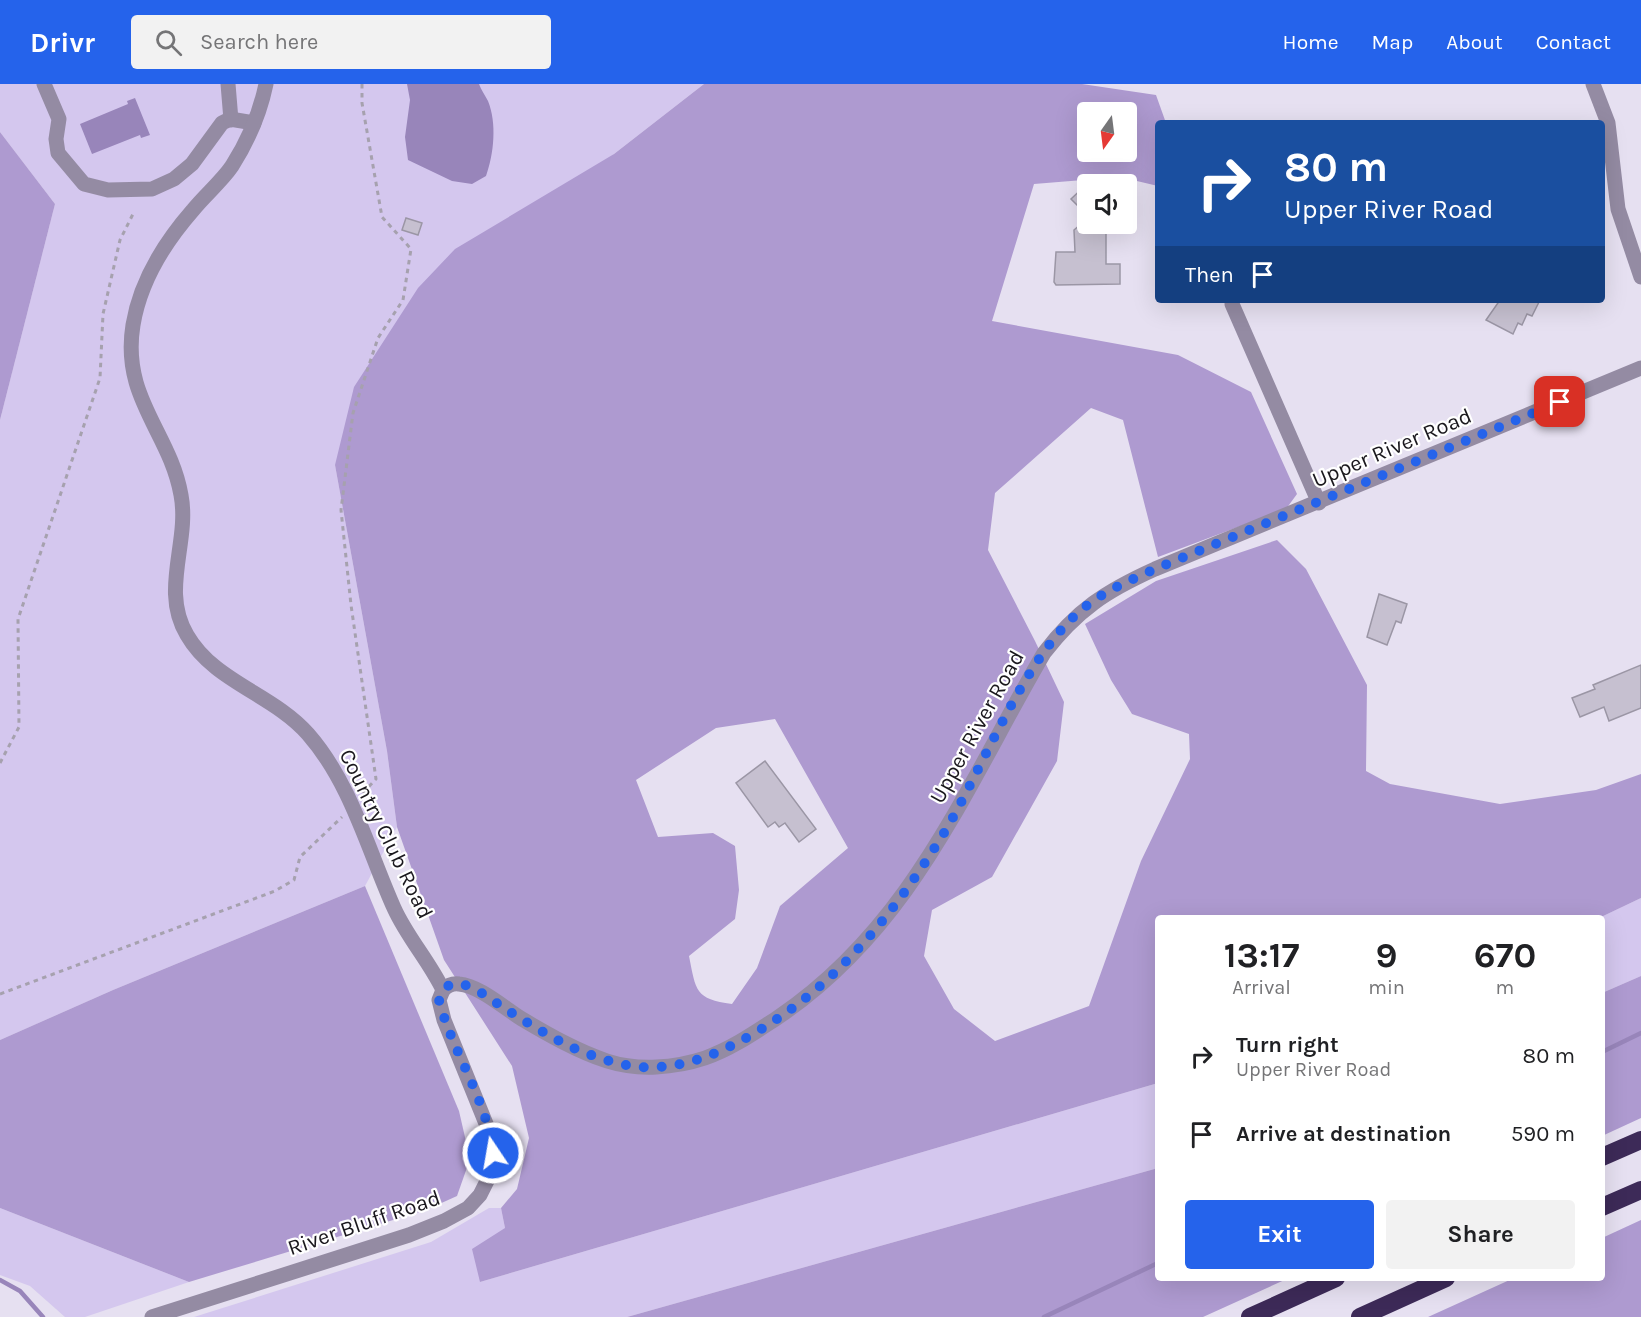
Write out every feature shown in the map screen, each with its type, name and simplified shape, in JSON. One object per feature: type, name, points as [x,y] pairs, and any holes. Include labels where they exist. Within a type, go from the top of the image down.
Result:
[{"type":"highway","points":[[1605,1156],[1641,1140]]},
{"type":"highway","points":[[1605,1206],[1641,1190]]},
{"type":"highway","points":[[1250,1317],[1329,1281]]},
{"type":"highway","points":[[1360,1317],[1439,1281]]},
{"type":"street","points":[[44,84],[59,119],[56,139],[58,153],[84,184],[108,190],[152,189],[174,179],[192,164],[222,123],[231,120],[254,123]]},
{"type":"street","points":[[228,84],[231,120]]},
{"type":"street","name":"Country Club Road","points":[[266,84],[254,123],[230,169],[192,211],[163,250],[145,284],[133,325],[131,358],[135,384],[176,473],[182,497],[183,522],[175,580],[176,604],[184,632],[195,649],[209,663],[292,718],[325,756],[342,784],[395,910],[442,990]]},
{"type":"street","points":[[1593,84],[1608,123],[1618,209],[1641,277]]},
{"type":"street","points":[[1232,304],[1319,502]]},
{"type":"street","name":"Upper River Road","points":[[442,990],[451,984],[474,989],[570,1046],[608,1061],[636,1066],[675,1065],[720,1052],[755,1033],[829,980],[867,942],[901,899],[944,832],[1044,653],[1079,612],[1119,585],[1155,569],[1641,368]]},
{"type":"street","name":"River Bluff Road","points":[[152,1317],[409,1235],[460,1213],[480,1195],[493,1161],[491,1136],[444,1020],[439,1000],[442,990]]},
{"type":"path","points":[[360,796],[376,779],[351,605],[341,510],[353,413],[378,338],[403,300],[411,249],[382,218],[362,103],[362,84]]},
{"type":"path","points":[[0,763],[19,727],[18,619],[100,378],[102,314],[120,240],[133,214]]},
{"type":"path","points":[[0,994],[275,891],[294,880],[300,857],[330,832],[345,814]]},
{"type":"shaded area","points":[[0,84],[704,84],[614,154],[335,465],[387,751],[397,827],[365,886],[113,990],[0,1040],[0,420],[55,204],[0,132]]},
{"type":"shaded area","points":[[407,84],[479,84],[488,101],[493,119],[493,148],[486,176],[472,184],[452,181],[408,160],[405,137],[410,100]]},
{"type":"shaded area","points":[[704,84],[1082,84],[1156,95],[1165,120],[1155,120],[1155,185],[1137,181],[1137,174],[1077,174],[1077,180],[1034,184],[992,321],[1178,355],[1251,392],[1297,494],[1286,509],[1158,557],[1123,420],[1091,408],[995,493],[988,550],[1064,702],[1057,761],[992,877],[932,910],[924,956],[954,1009],[995,1041],[1089,1006],[1141,861],[1190,759],[1189,734],[1132,714],[1111,680],[1085,624],[1156,581],[1277,540],[1306,569],[1367,685],[1366,771],[1390,784],[1500,804],[1596,790],[1641,774],[1641,898],[1605,915],[1155,915],[1155,1084],[480,1282],[472,1249],[505,1228],[501,1208],[517,1189],[529,1138],[512,1066],[444,960],[397,827],[387,751],[335,465],[354,387],[418,288],[455,249],[614,154]],"holes":[[[775,719],[848,848],[780,906],[757,968],[732,1004],[704,996],[693,978],[689,956],[735,919],[739,890],[735,846],[713,833],[658,837],[636,780],[716,728]]]},
{"type":"shaded area","points":[[135,98],[150,135],[141,138],[140,135],[92,154],[80,124],[128,104],[127,101]]},
{"type":"shaded area","points":[[0,132],[55,204],[0,420]]},
{"type":"shaded area","points":[[365,886],[459,1111],[470,1159],[457,1196],[426,1210],[189,1282],[0,1208],[0,1040],[113,990]]},
{"type":"shaded area","points":[[1641,898],[1641,976],[1605,992],[1605,915]]},
{"type":"shaded area","points":[[1641,976],[1641,1118],[1605,1135],[1605,992]]},
{"type":"shaded area","points":[[1155,1084],[1155,1169],[627,1317],[194,1317],[431,1242],[489,1208],[501,1208],[505,1228],[480,1282]]},
{"type":"shaded area","points":[[1155,1169],[1155,1281],[1282,1281],[1203,1317],[627,1317]]},
{"type":"shaded area","points":[[0,1208],[189,1282],[85,1317],[65,1317],[30,1286],[0,1275]]},
{"type":"shaded area","points":[[1641,1220],[1641,1317],[1428,1317],[1507,1281],[1605,1281],[1605,1237]]},
{"type":"building","points":[[1077,193],[1077,205],[1071,199]]},
{"type":"building","points":[[406,218],[422,223],[418,235],[402,230]]},
{"type":"building","points":[[1077,227],[1077,234],[1106,234],[1106,264],[1120,264],[1120,284],[1056,285],[1054,282],[1056,252],[1075,252],[1074,230]]},
{"type":"building","points":[[1498,303],[1538,303],[1532,316],[1527,314],[1522,325],[1518,323],[1513,334],[1486,320]]},
{"type":"building","points":[[1379,594],[1407,604],[1401,623],[1396,621],[1387,645],[1367,637]]},
{"type":"building","points":[[1641,665],[1641,708],[1609,721],[1604,707],[1580,717],[1572,698],[1595,689],[1593,685]]},
{"type":"building","points":[[765,761],[816,829],[799,842],[785,823],[779,827],[775,822],[768,827],[736,783]]},
{"type":"waterway","points":[[1605,1051],[1641,1033]]},
{"type":"waterway","points":[[1044,1317],[1155,1264]]},
{"type":"waterway","points":[[0,1280],[20,1291],[43,1317]]},
{"type":"route","points":[[493,1153],[491,1136],[479,1103],[444,1020],[439,1000],[442,990],[446,987],[459,984],[474,989],[540,1030],[570,1046],[608,1061],[649,1067],[675,1065],[720,1052],[755,1033],[793,1007],[829,980],[867,942],[901,899],[944,832],[1044,653],[1064,627],[1094,600],[1119,585],[1155,569],[1560,402]]}]
